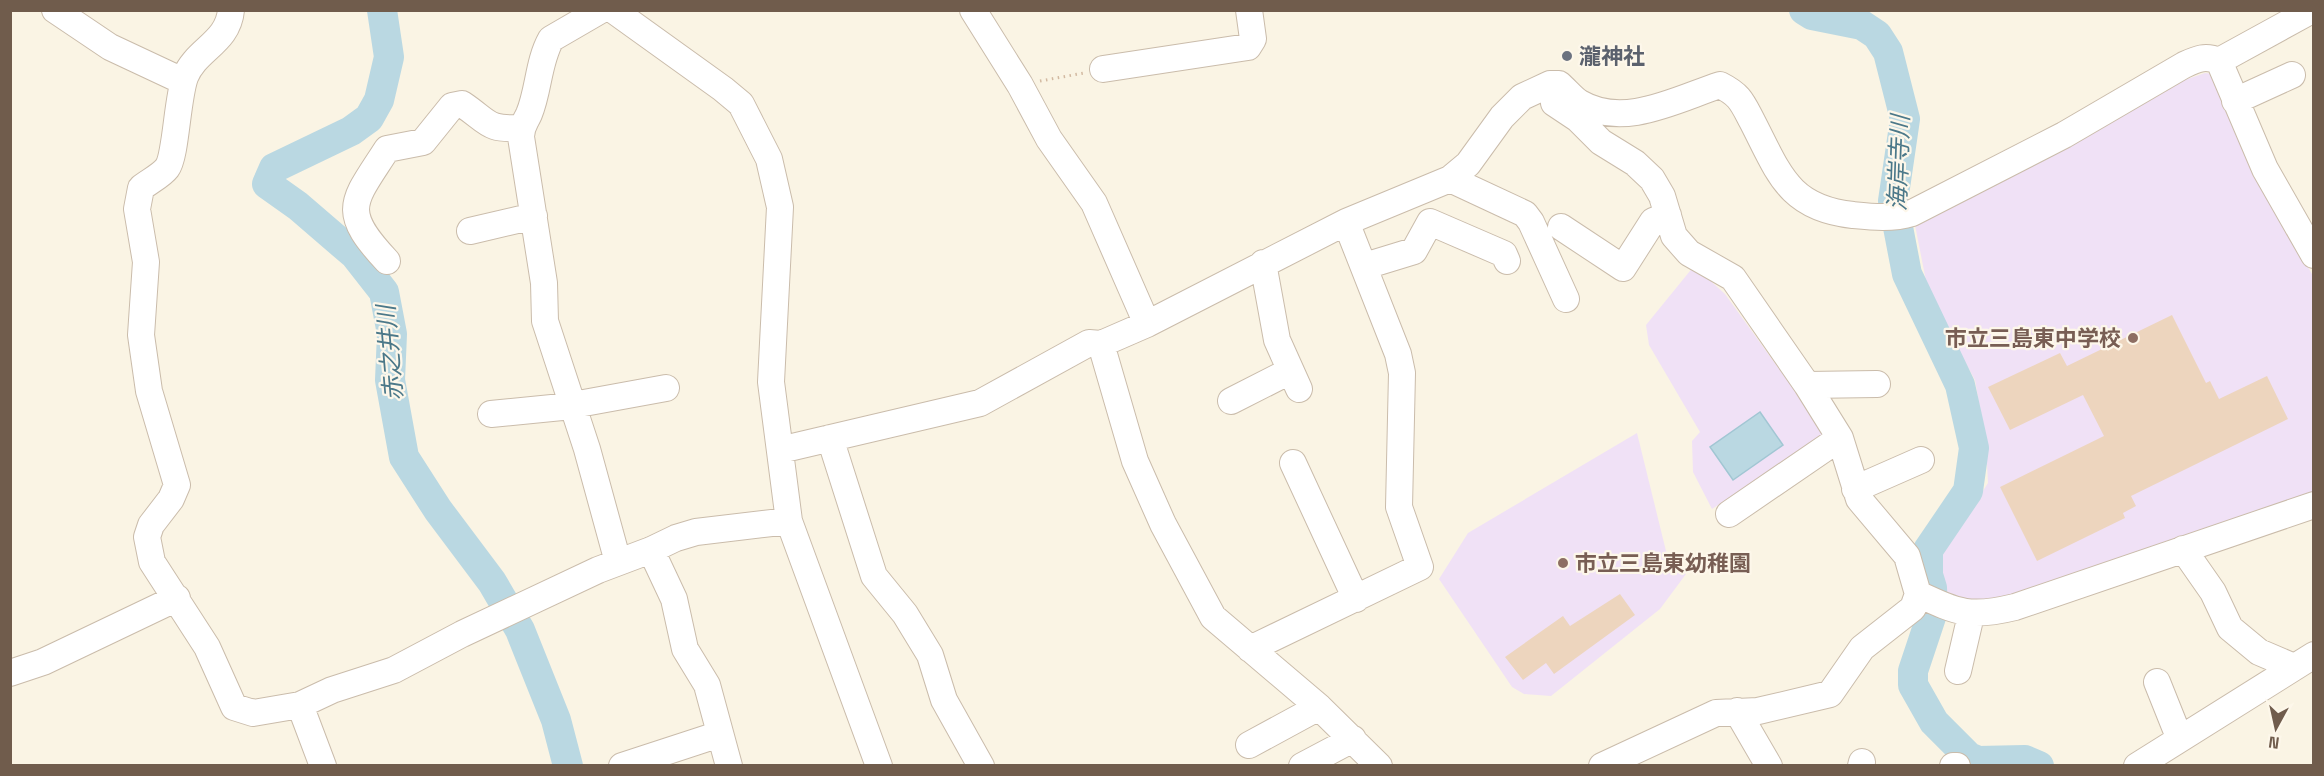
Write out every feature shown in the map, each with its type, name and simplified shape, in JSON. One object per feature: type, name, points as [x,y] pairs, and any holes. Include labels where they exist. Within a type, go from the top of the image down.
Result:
[{"type":"street","points":[[55,10],[110,47],[174,77],[185,76]]},
{"type":"street","points":[[231,10],[229,26],[221,38],[195,59],[185,76],[177,109],[170,161],[166,170],[141,188],[137,209],[146,262],[141,335],[147,380],[177,485],[147,537],[152,562],[207,647],[234,707],[253,713],[300,705],[332,690],[394,670],[462,634],[618,562],[676,538],[696,532],[789,521]]},
{"type":"street","points":[[602,10],[551,39],[546,48],[540,83],[529,116],[521,128],[544,284],[545,321],[618,562]]},
{"type":"street","points":[[613,10],[723,88],[741,105],[769,159],[780,207],[771,382],[789,521],[879,765]]},
{"type":"street","points":[[973,10],[1020,85],[1048,139],[1094,203],[1147,324]]},
{"type":"street","points":[[1103,69],[1248,47],[1254,39],[1248,10]]},
{"type":"street","points":[[2219,62],[2312,10]]},
{"type":"street","points":[[780,450],[981,403],[1089,344],[1101,344],[1147,324],[1346,222],[1450,179],[1468,164],[1502,117],[1522,97],[1550,84],[1559,84],[1580,103],[1608,114],[1632,114],[1720,85],[1737,94],[1784,180],[1802,200],[1842,214],[1895,216],[2064,135],[2199,58],[2210,57],[2219,62],[2265,169],[2313,255]]},
{"type":"street","points":[[2235,101],[2292,75]]},
{"type":"street","points":[[1536,91],[1578,119],[1601,142],[1635,163],[1652,179],[1668,215],[1674,236],[1689,253],[1733,278],[1840,438],[1859,499],[1907,556],[1930,599],[1971,615],[2014,607],[2313,505]]},
{"type":"street","points":[[387,261],[367,240],[356,222],[356,197],[387,149],[423,142],[452,106],[462,104],[488,125],[500,129],[521,128]]},
{"type":"street","points":[[1450,179],[1526,214],[1566,300]]},
{"type":"street","points":[[1561,227],[1623,268],[1653,221],[1668,215]]},
{"type":"street","points":[[470,231],[534,216]]},
{"type":"street","points":[[1250,649],[1420,567],[1399,507],[1402,373],[1398,354],[1346,222]]},
{"type":"street","points":[[1365,266],[1414,250],[1430,222],[1504,254],[1506,261]]},
{"type":"street","points":[[1231,402],[1295,380],[1277,340],[1263,263]]},
{"type":"street","points":[[1101,344],[1135,461],[1163,524],[1213,617],[1319,707],[1379,765]]},
{"type":"street","points":[[1807,386],[1877,384]]},
{"type":"street","points":[[492,414],[562,407],[666,388]]},
{"type":"street","points":[[830,438],[874,576],[904,614],[930,655],[944,700],[981,765]]},
{"type":"street","points":[[1729,514],[1840,438]]},
{"type":"street","points":[[1855,489],[1921,460]]},
{"type":"street","points":[[1293,463],[1356,599]]},
{"type":"street","points":[[2183,549],[2213,592],[2230,628],[2259,652],[2304,661]]},
{"type":"street","points":[[651,550],[674,598],[685,649],[707,685],[729,765]]},
{"type":"street","points":[[10,673],[43,662],[177,598]]},
{"type":"street","points":[[1618,762],[1716,713],[1758,711],[1830,694],[1862,648],[1913,608],[1930,599]]},
{"type":"street","points":[[1958,671],[1971,615]]},
{"type":"street","points":[[2137,765],[2304,661]]},
{"type":"street","points":[[2157,682],[2179,737]]},
{"type":"street","points":[[300,705],[323,765]]},
{"type":"street","points":[[1249,745],[1319,707]]},
{"type":"street","points":[[1737,711],[1769,765]]},
{"type":"street","points":[[622,765],[720,734]]},
{"type":"street","points":[[1302,765],[1353,739]]},
{"type":"path","points":[[1020,85],[1103,69]]},
{"type":"shaded area","name":"市立三島東中学校","points":[[2205,73],[2216,74],[2261,183],[2313,276],[2313,498],[2000,604],[1971,605],[1946,595],[1940,572],[1943,554],[1988,483],[1986,444],[1975,380],[1929,296],[1914,220],[2179,82]]},
{"type":"shaded area","points":[[1694,266],[1725,294],[1826,434],[1712,509],[1693,472],[1692,441],[1700,432],[1649,345],[1646,325]]},
{"type":"shaded area","name":"市立三島東幼稚園","points":[[1637,433],[1666,551],[1686,574],[1660,609],[1551,696],[1524,694],[1512,687],[1439,579],[1468,533]]},
{"type":"water","points":[[1760,412],[1783,445],[1733,480],[1710,447]]},
{"type":"building","points":[[2172,315],[2206,383],[2210,381],[2219,399],[2267,376],[2288,419],[2131,496],[2136,506],[2123,513],[2125,518],[2037,561],[2000,487],[2104,436],[2083,395],[2010,430],[1988,387],[2060,353],[2067,366]]},
{"type":"building","points":[[1620,594],[1635,615],[1554,674],[1546,663],[1523,680],[1505,657],[1563,616],[1570,626]]},
{"type":"waterway","name":"赤之井川","points":[[382,10],[389,57],[379,100],[369,118],[351,131],[274,168],[267,184],[298,206],[355,255],[384,292],[392,334],[390,380],[404,457],[438,510],[492,582],[520,630],[556,720],[568,766]]},
{"type":"waterway","name":"海岸寺川","points":[[1804,10],[1812,15],[1862,25],[1877,35],[1888,52],[1905,119],[1893,201],[1907,274],[1960,385],[1974,448],[1968,491],[1928,550],[1928,575],[1932,588],[1933,611],[1913,671],[1913,685],[1934,722],[1969,757],[1978,761],[2025,760],[2039,766]]},
{"type":"place","name":"瀧神社","points":[[1567,56]]},
{"type":"place","name":"市立三島東中学校","points":[[2133,338]]},
{"type":"place","name":"市立三島東幼稚園","points":[[1563,563]]}]
